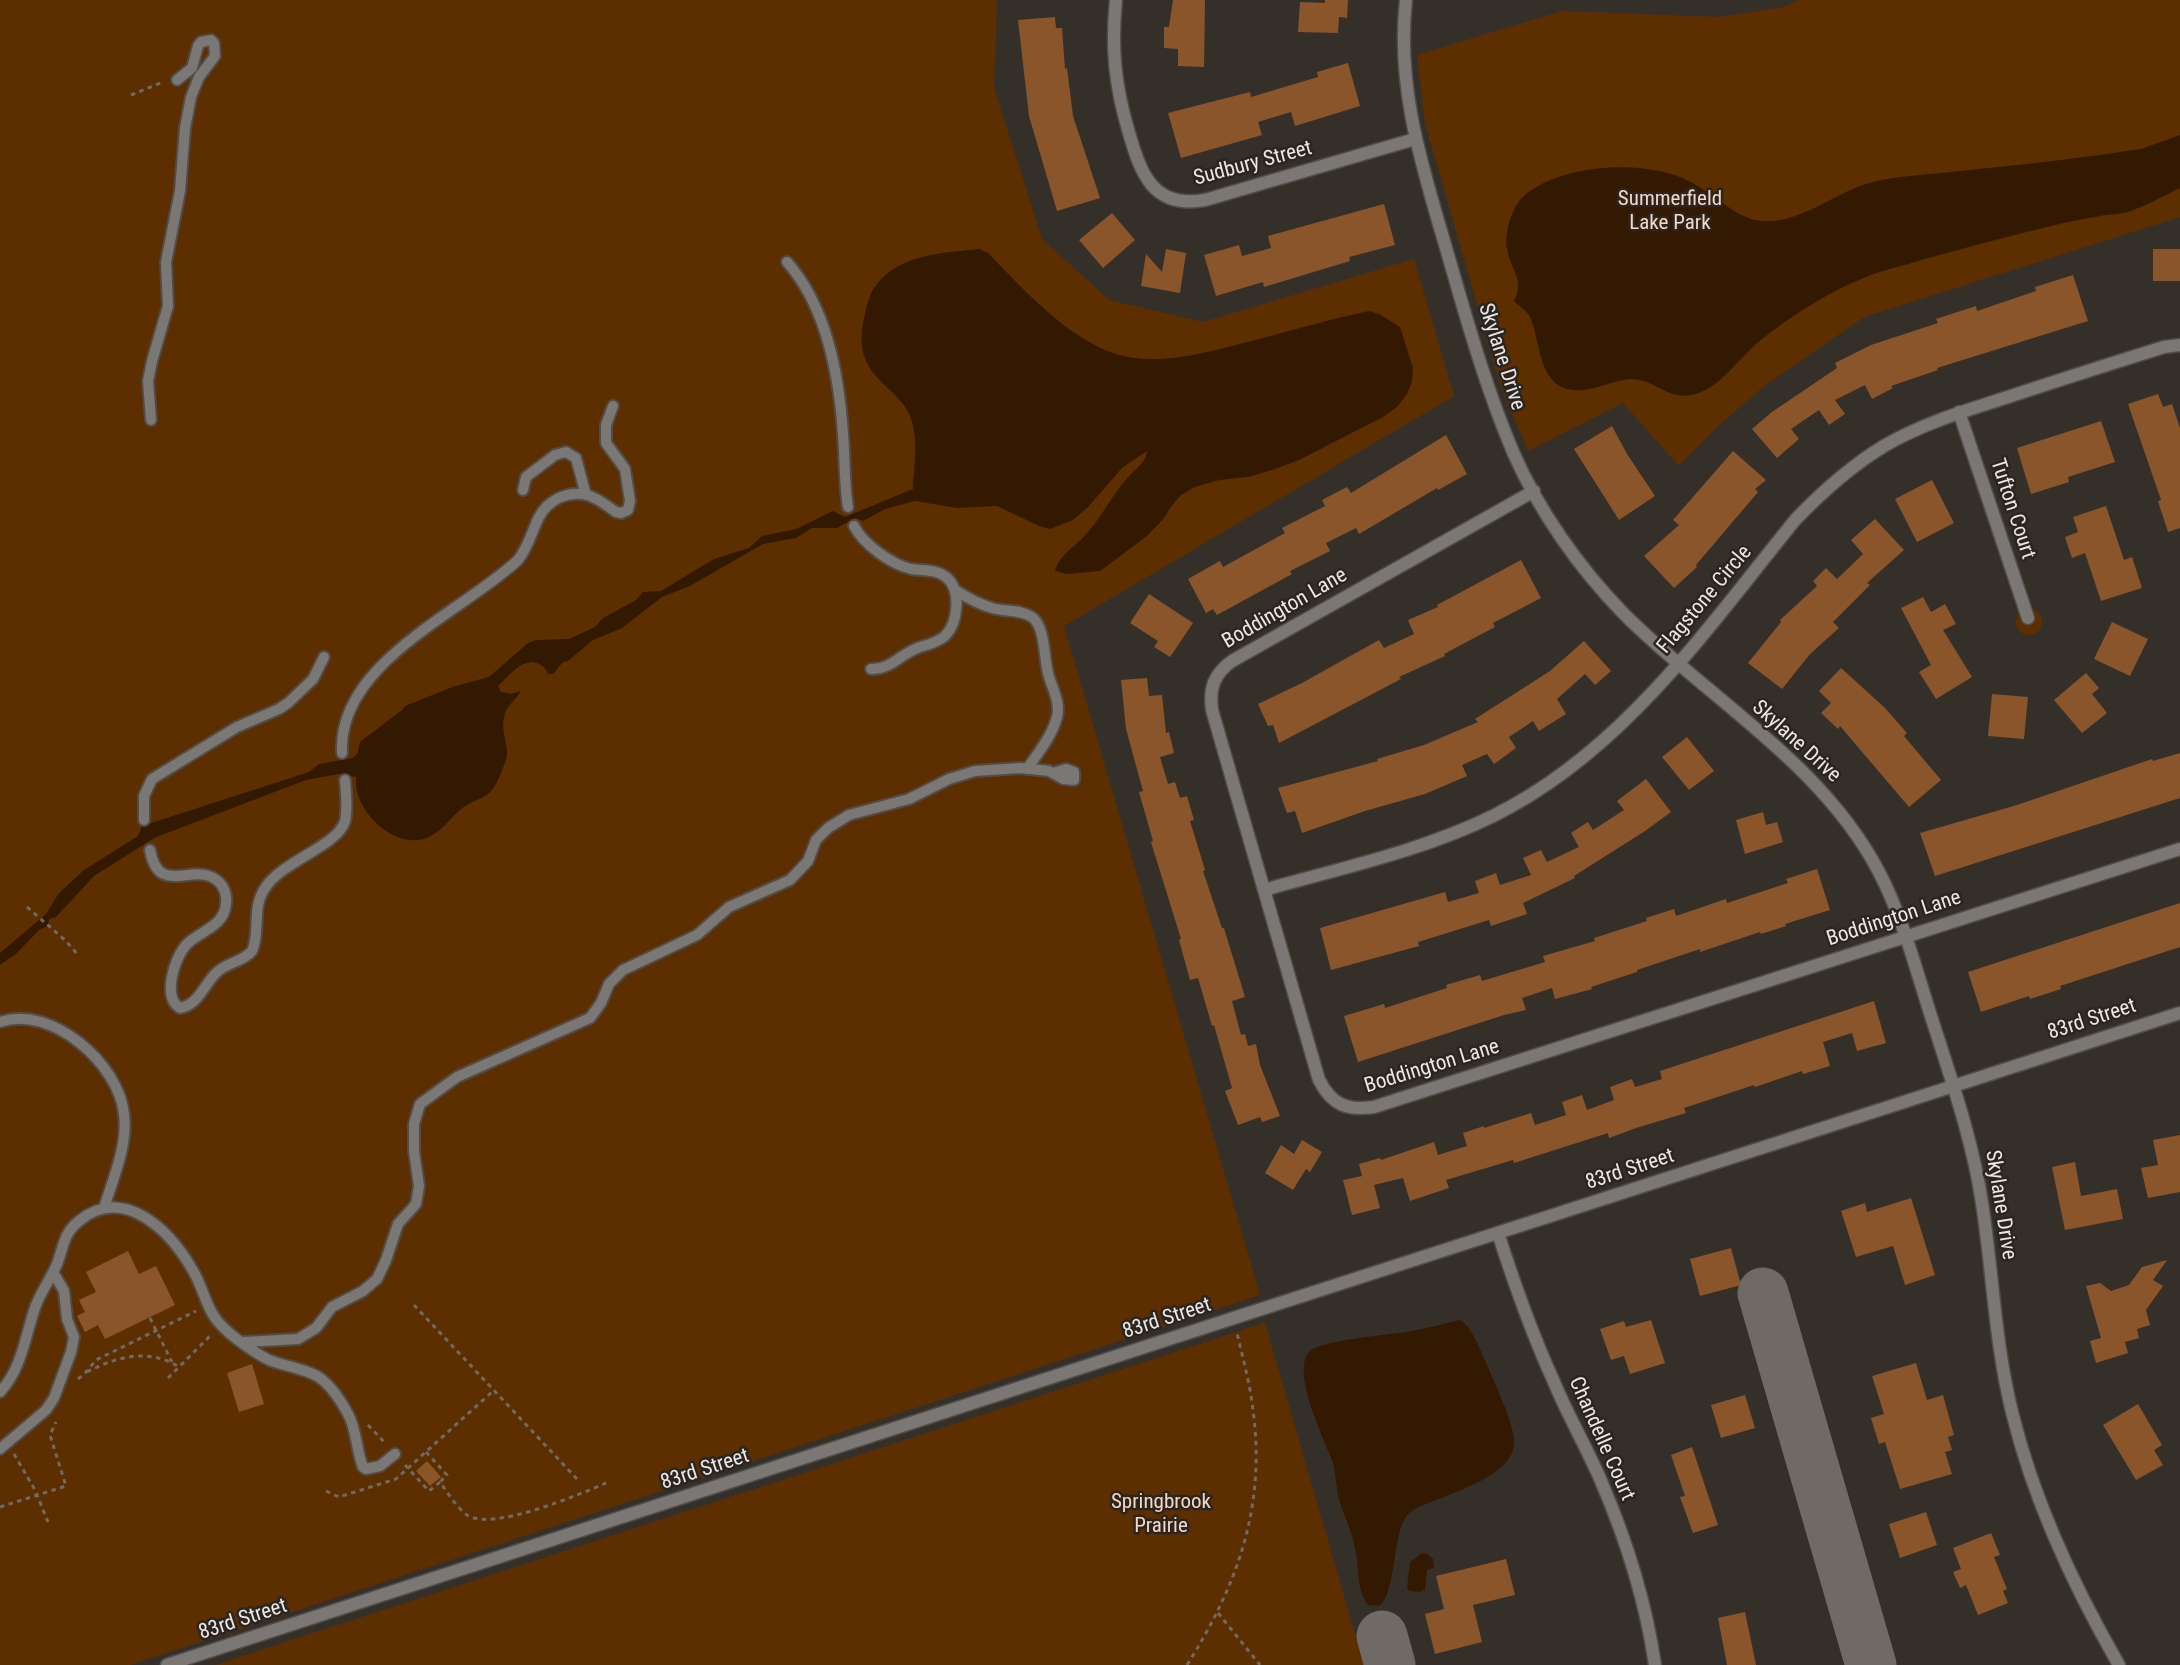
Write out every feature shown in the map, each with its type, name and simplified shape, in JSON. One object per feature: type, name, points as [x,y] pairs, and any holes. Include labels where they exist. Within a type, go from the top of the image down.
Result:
[{"type":"street","name":"Sudbury Street","points":[[1116,0],[1113,49],[1117,87],[1137,162],[1145,179],[1159,192],[1176,200],[1195,202],[1205,200],[1415,139]]},
{"type":"street","name":"Skylane Drive","points":[[1406,0],[1404,77],[1415,139],[1483,373],[1515,457],[1564,541],[1619,609],[1678,664],[1803,770],[1833,802],[1858,836],[1880,874],[1897,911],[1976,1166],[1983,1204],[2003,1371],[2021,1445],[2058,1548],[2078,1591],[2119,1665]]},
{"type":"street","name":"Flagstone Circle","points":[[1264,891],[1449,835],[1493,816],[1536,793],[1576,765],[1612,734],[1678,664],[1796,519],[1857,463],[1885,446],[1923,426],[1959,412],[2163,347],[2180,345]]},
{"type":"street","name":"Tufton Court","points":[[1959,412],[2028,618]]},
{"type":"street","name":"Boddington Lane","points":[[1534,490],[1232,661],[1222,668],[1214,680],[1210,695],[1212,710],[1319,1080],[1324,1090],[1345,1107],[1358,1109],[1386,1103],[2180,849]]},
{"type":"street","name":"83rd Street","points":[[167,1665],[2180,1013]]},
{"type":"street","name":"Chandelle Court","points":[[1498,1233],[1532,1331],[1554,1383],[1602,1482],[1626,1548],[1643,1607],[1655,1665]]},
{"type":"lane","points":[[151,420],[148,381],[168,306],[166,262],[180,191],[185,128],[191,98],[199,77],[215,56],[216,51],[211,40],[201,42],[192,68],[177,80]]},
{"type":"lane","points":[[787,262],[810,294],[828,347],[838,393],[843,432],[848,507]]},
{"type":"lane","points":[[342,753],[341,737],[350,711],[372,677],[389,658],[426,628],[518,560],[523,554],[539,517],[552,502],[565,495],[586,495],[616,512],[625,512],[630,506],[625,469],[606,443],[606,424],[612,406]]},
{"type":"lane","points":[[523,490],[526,477],[555,455],[566,452],[576,458],[586,495]]},
{"type":"lane","points":[[854,526],[863,539],[891,560],[911,569],[940,574],[950,581],[955,590],[956,602],[952,624],[944,636],[905,653],[886,668],[871,669]]},
{"type":"lane","points":[[955,590],[993,609],[1019,611],[1033,618],[1041,632],[1047,673],[1057,699],[1057,716],[1051,732],[1027,769]]},
{"type":"lane","points":[[144,820],[144,796],[152,779],[237,727],[288,703],[313,679],[324,657]]},
{"type":"lane","points":[[244,1342],[298,1339],[316,1328],[332,1307],[363,1291],[377,1279],[398,1224],[416,1204],[419,1186],[414,1151],[414,1124],[420,1104],[458,1077],[590,1018],[601,1003],[609,984],[623,970],[697,935],[729,907],[790,880],[808,861],[816,840],[828,828],[849,816],[909,799],[949,779],[975,771],[1027,769],[1053,773]]},
{"type":"lane","points":[[150,850],[152,862],[162,874],[178,877],[200,874],[209,876],[221,884],[225,890],[224,915],[217,923],[192,939],[180,954],[171,993],[176,1006],[185,1008],[196,999],[216,973],[230,963],[244,958],[252,951],[259,900],[270,881],[282,870],[340,831],[346,816],[345,780]]},
{"type":"lane","points":[[0,1022],[18,1018],[54,1028],[90,1050],[113,1080],[123,1102],[125,1132],[104,1208]]},
{"type":"lane","points":[[0,1392],[11,1380],[16,1369],[37,1303],[53,1272],[64,1238],[82,1218],[104,1208],[127,1209],[141,1214],[164,1232],[193,1269],[208,1305],[221,1326],[269,1360],[317,1376],[331,1389],[350,1416],[363,1467],[377,1468],[395,1454]]},
{"type":"lane","points":[[3,1446],[46,1410],[54,1398],[71,1352],[74,1337],[67,1319],[64,1291],[53,1272]]},
{"type":"path","points":[[27,907],[66,941],[79,956]]},
{"type":"path","points":[[73,1384],[96,1360],[208,1305]]},
{"type":"path","points":[[414,1305],[577,1479]]},
{"type":"path","points":[[150,1318],[172,1363]]},
{"type":"path","points":[[168,1378],[221,1326]]},
{"type":"path","points":[[1187,1665],[1218,1612],[1242,1552],[1257,1477],[1253,1409],[1237,1332]]},
{"type":"path","points":[[86,1372],[112,1361],[140,1354],[156,1356],[179,1367]]},
{"type":"path","points":[[326,1491],[339,1497],[396,1479],[493,1391]]},
{"type":"path","points":[[0,1507],[66,1486],[50,1435],[59,1414]]},
{"type":"path","points":[[350,1416],[369,1426],[429,1491],[447,1475],[426,1452]]},
{"type":"path","points":[[3,1446],[27,1474],[48,1522]]},
{"type":"path","points":[[440,1482],[467,1515],[490,1520],[546,1506],[606,1483]]},
{"type":"path","points":[[1218,1612],[1260,1665]]},
{"type":"green space","points":[[0,0],[997,0],[994,88],[1042,239],[1109,300],[1203,322],[1414,259],[1454,396],[1064,626],[1260,1295],[130,1665],[0,1665]]},
{"type":"green space","name":"Summerfield Lake Park","points":[[1799,0],[2180,0],[2180,217],[1864,317],[1763,387],[1717,427],[1679,466],[1623,403],[1528,451],[1495,367],[1425,123],[1417,55],[1562,11],[1720,17],[1784,7]]},
{"type":"green space","points":[[2029,609],[2038,613],[2042,622],[2038,631],[2029,635],[2020,631],[2016,622],[2020,613]]},
{"type":"green space","name":"Springbrook Prairie","points":[[1264,1323],[1364,1665],[215,1665]]},
{"type":"shaded area","points":[[2180,135],[2180,188],[2131,211],[2021,233],[1889,269],[1856,281],[1813,303],[1786,321],[1753,347],[1720,380],[1711,387],[1691,395],[1675,394],[1646,382],[1630,379],[1589,389],[1564,388],[1549,376],[1544,367],[1530,317],[1514,301],[1518,281],[1506,243],[1510,220],[1516,206],[1525,195],[1541,184],[1561,176],[1605,168],[1651,169],[1671,174],[1697,185],[1747,218],[1770,221],[1798,215],[1853,189],[1877,181],[2141,149]]},
{"type":"shaded area","points":[[979,249],[988,253],[1063,325],[1098,347],[1116,354],[1151,359],[1188,356],[1369,311],[1379,314],[1400,327],[1413,368],[1412,381],[1407,394],[1397,407],[1383,417],[1299,460],[1248,477],[1219,480],[1195,487],[1181,495],[1147,536],[1100,571],[1067,574],[1055,571],[1064,555],[1083,538],[1120,487],[1142,463],[1147,451],[1122,468],[1088,507],[1073,520],[1050,529],[997,506],[957,508],[915,501],[885,509],[863,521],[855,518],[837,528],[812,528],[796,538],[763,544],[690,586],[662,597],[622,628],[593,640],[568,661],[563,662],[553,674],[548,674],[546,669],[533,662],[522,665],[512,673],[498,686],[501,692],[511,694],[521,691],[505,713],[503,729],[507,754],[493,789],[465,806],[429,837],[407,840],[396,837],[377,824],[362,805],[357,793],[356,777],[339,774],[306,780],[154,838],[94,876],[56,917],[49,919],[48,926],[39,930],[17,953],[0,965],[0,953],[46,914],[59,893],[84,870],[138,836],[142,826],[309,772],[319,764],[353,758],[357,754],[360,742],[405,706],[455,686],[489,677],[528,643],[536,640],[569,639],[595,627],[603,618],[636,600],[643,592],[661,591],[714,559],[749,548],[762,536],[796,529],[833,511],[845,517],[913,489],[915,443],[913,425],[906,408],[867,363],[862,345],[862,333],[867,304],[872,291],[895,268],[921,257]]},
{"type":"shaded area","points":[[1459,1320],[1467,1326],[1482,1354],[1509,1417],[1514,1446],[1510,1456],[1493,1474],[1417,1508],[1406,1516],[1400,1529],[1388,1591],[1379,1606],[1368,1605],[1359,1585],[1355,1548],[1339,1500],[1333,1464],[1306,1389],[1304,1362],[1309,1352],[1326,1344],[1413,1331]]},
{"type":"shaded area","points":[[1422,1553],[1433,1559],[1434,1568],[1427,1570],[1425,1591],[1409,1591],[1407,1588],[1410,1562]]},
{"type":"building","points":[[1173,0],[1205,0],[1204,67],[1178,66],[1178,49],[1164,48],[1164,27],[1169,27]]},
{"type":"building","points":[[1325,0],[1348,0],[1347,18],[1339,17],[1338,33],[1298,32],[1300,2],[1325,3]]},
{"type":"building","points":[[1055,17],[1056,28],[1062,28],[1065,69],[1067,68],[1073,116],[1100,198],[1057,211],[1029,116],[1018,20]]},
{"type":"building","points":[[1348,63],[1360,106],[1295,126],[1291,112],[1258,122],[1262,135],[1181,158],[1168,113],[1250,92],[1251,97],[1318,77],[1317,72]]},
{"type":"building","points":[[1384,204],[1395,245],[1349,257],[1350,261],[1264,287],[1263,282],[1216,296],[1204,255],[1239,245],[1242,256],[1271,248],[1268,236]]},
{"type":"building","points":[[1112,213],[1135,240],[1103,268],[1079,240]]},
{"type":"building","points":[[1166,249],[1186,253],[1180,293],[1141,286],[1146,254],[1162,272]]},
{"type":"building","points":[[2153,249],[2180,249],[2180,281],[2153,281]]},
{"type":"building","points":[[2073,275],[2088,321],[1937,368],[1938,370],[1891,386],[1893,388],[1872,399],[1865,385],[1835,400],[1845,414],[1829,425],[1819,410],[1791,429],[1799,439],[1777,458],[1752,429],[1772,412],[1837,368],[1835,363],[1871,345],[1938,323],[1936,319],[1976,306],[1977,311],[2036,291],[2035,287]]},
{"type":"building","points":[[2158,394],[2163,407],[2172,404],[2180,428],[2180,528],[2168,532],[2158,501],[2161,500],[2128,404]]},
{"type":"building","points":[[2101,421],[2115,462],[2068,477],[2069,482],[2031,494],[2017,448]]},
{"type":"building","points":[[1612,426],[1627,454],[1655,496],[1619,520],[1574,449]]},
{"type":"building","points":[[1446,435],[1467,474],[1438,490],[1437,488],[1359,534],[1356,528],[1326,543],[1330,551],[1290,571],[1292,574],[1217,615],[1213,609],[1206,613],[1188,579],[1220,561],[1223,567],[1285,533],[1282,528],[1325,506],[1322,500],[1347,487],[1351,493]]},
{"type":"building","points":[[1733,451],[1766,480],[1755,489],[1758,492],[1696,565],[1697,567],[1674,588],[1644,556],[1679,525],[1673,520]]},
{"type":"building","points":[[1932,480],[1954,523],[1917,542],[1895,499]]},
{"type":"building","points":[[2106,506],[2124,560],[2132,557],[2142,588],[2101,601],[2085,553],[2072,558],[2065,537],[2078,532],[2073,517]]},
{"type":"building","points":[[1875,519],[1904,550],[1867,583],[1870,585],[1833,622],[1839,628],[1810,654],[1782,689],[1748,663],[1781,622],[1780,620],[1817,586],[1813,581],[1826,568],[1837,579],[1863,554],[1851,540]]},
{"type":"building","points":[[1521,560],[1541,598],[1493,623],[1495,627],[1444,654],[1445,656],[1399,677],[1401,679],[1279,743],[1273,725],[1268,726],[1258,704],[1302,683],[1379,640],[1384,648],[1414,634],[1408,620],[1438,607],[1437,605]]},
{"type":"building","points":[[1149,594],[1193,623],[1170,657],[1154,647],[1158,641],[1130,623]]},
{"type":"building","points":[[1923,597],[1931,612],[1945,604],[1956,624],[1943,630],[1972,677],[1936,699],[1919,672],[1931,665],[1901,608]]},
{"type":"building","points":[[2112,622],[2148,639],[2130,676],[2094,659]]},
{"type":"building","points":[[1584,641],[1611,671],[1595,685],[1585,674],[1557,699],[1566,714],[1539,731],[1533,721],[1509,737],[1516,748],[1494,764],[1487,754],[1462,765],[1467,776],[1425,794],[1365,811],[1302,833],[1295,811],[1287,813],[1278,788],[1378,761],[1377,759],[1424,745],[1478,722],[1475,719],[1550,671]]},
{"type":"building","points":[[1841,668],[1885,708],[1907,733],[1904,736],[1941,780],[1909,807],[1840,726],[1838,729],[1821,713],[1831,703],[1819,691]]},
{"type":"building","points":[[2086,673],[2099,688],[2092,694],[2107,713],[2082,733],[2054,700]]},
{"type":"building","points":[[1147,678],[1149,696],[1162,695],[1166,733],[1169,732],[1174,753],[1160,757],[1168,784],[1175,782],[1180,798],[1187,796],[1194,820],[1190,821],[1205,870],[1203,871],[1222,928],[1224,928],[1245,997],[1232,1001],[1241,1035],[1245,1034],[1248,1046],[1256,1044],[1260,1065],[1280,1116],[1262,1122],[1260,1117],[1238,1125],[1225,1091],[1232,1088],[1214,1025],[1212,1026],[1198,978],[1190,980],[1179,940],[1181,939],[1151,842],[1153,841],[1139,792],[1143,791],[1126,729],[1121,680]]},
{"type":"building","points":[[1992,694],[2028,697],[2024,739],[1988,736]]},
{"type":"building","points":[[1687,737],[1714,771],[1689,790],[1662,757]]},
{"type":"building","points":[[2180,753],[2180,798],[1935,876],[1920,833],[2017,805],[2152,759],[2153,761]]},
{"type":"building","points":[[1646,779],[1671,812],[1574,876],[1575,878],[1523,903],[1527,914],[1491,926],[1489,920],[1418,942],[1419,946],[1331,970],[1320,928],[1445,892],[1448,902],[1479,893],[1475,881],[1496,873],[1500,885],[1531,875],[1523,858],[1541,850],[1547,862],[1579,847],[1571,833],[1588,822],[1593,830],[1624,810],[1617,801]]},
{"type":"building","points":[[1763,812],[1766,825],[1777,822],[1783,842],[1745,854],[1736,820]]},
{"type":"building","points":[[1817,869],[1830,910],[1761,934],[1760,932],[1700,952],[1700,949],[1591,987],[1592,989],[1555,999],[1552,988],[1522,998],[1526,1010],[1358,1062],[1344,1016],[1384,1004],[1385,1008],[1480,975],[1482,981],[1545,962],[1543,956],[1595,941],[1594,938],[1647,921],[1646,918],[1674,909],[1676,916],[1726,899],[1727,903],[1788,883],[1786,879]]},
{"type":"building","points":[[2180,903],[2180,947],[2060,986],[2061,989],[2030,999],[2029,996],[1981,1012],[1968,972]]},
{"type":"building","points":[[1874,1001],[1886,1043],[1857,1051],[1852,1033],[1823,1042],[1830,1066],[1803,1074],[1802,1071],[1755,1087],[1754,1085],[1684,1108],[1686,1113],[1609,1138],[1608,1133],[1514,1163],[1513,1160],[1446,1180],[1449,1188],[1410,1201],[1403,1178],[1374,1185],[1380,1208],[1352,1215],[1343,1180],[1362,1176],[1359,1164],[1380,1158],[1381,1160],[1434,1142],[1438,1155],[1467,1146],[1463,1133],[1531,1113],[1535,1125],[1566,1115],[1562,1102],[1582,1095],[1587,1110],[1614,1100],[1610,1087],[1632,1079],[1635,1087],[1662,1079],[1660,1071]]},
{"type":"building","points":[[2180,1135],[2180,1192],[2148,1198],[2141,1168],[2158,1165],[2153,1140]]},
{"type":"building","points":[[1302,1140],[1322,1152],[1310,1172],[1306,1169],[1293,1190],[1265,1173],[1281,1145],[1294,1154]]},
{"type":"building","points":[[2075,1162],[2081,1196],[2117,1189],[2123,1219],[2065,1230],[2052,1167]]},
{"type":"building","points":[[1911,1198],[1935,1275],[1905,1285],[1893,1246],[1856,1257],[1841,1211],[1865,1203],[1867,1212]]},
{"type":"building","points":[[1731,1248],[1741,1285],[1700,1296],[1690,1259]]},
{"type":"building","points":[[128,1251],[139,1274],[156,1266],[175,1305],[105,1339],[98,1325],[85,1332],[77,1316],[85,1312],[79,1300],[96,1292],[86,1272]]},
{"type":"building","points":[[2167,1260],[2153,1280],[2163,1286],[2146,1310],[2150,1325],[2137,1329],[2139,1338],[2125,1342],[2128,1353],[2096,1363],[2090,1341],[2101,1338],[2086,1286],[2100,1283],[2111,1291],[2129,1285],[2142,1267]]},
{"type":"building","points":[[1651,1320],[1665,1363],[1630,1374],[1624,1356],[1611,1360],[1600,1329],[1624,1321],[1626,1327]]},
{"type":"building","points":[[1916,1363],[1927,1400],[1943,1395],[1954,1435],[1948,1437],[1952,1450],[1945,1452],[1952,1474],[1900,1489],[1885,1442],[1879,1444],[1871,1418],[1884,1414],[1872,1376]]},
{"type":"building","points":[[252,1364],[264,1404],[239,1412],[227,1373]]},
{"type":"building","points":[[1745,1395],[1755,1428],[1721,1438],[1711,1405]]},
{"type":"building","points":[[2138,1404],[2162,1445],[2154,1450],[2163,1465],[2136,1480],[2103,1425]]},
{"type":"building","points":[[1692,1447],[1718,1525],[1693,1533],[1680,1497],[1685,1496],[1671,1455]]},
{"type":"building","points":[[427,1461],[441,1477],[430,1486],[416,1471]]},
{"type":"building","points":[[1926,1512],[1937,1545],[1900,1558],[1889,1524]]},
{"type":"building","points":[[1991,1533],[2000,1555],[1994,1557],[2007,1589],[2003,1591],[2008,1603],[1978,1615],[1966,1585],[1960,1588],[1953,1572],[1961,1569],[1953,1548]]},
{"type":"building","points":[[1506,1559],[1515,1595],[1473,1605],[1482,1642],[1435,1654],[1425,1614],[1444,1609],[1436,1576]]},
{"type":"building","points":[[1745,1612],[1756,1665],[1727,1665],[1718,1618]]},
{"type":"taxiway","points":[[1763,1293],[1871,1665]]},
{"type":"taxiway","points":[[1382,1636],[1390,1665]]}]
